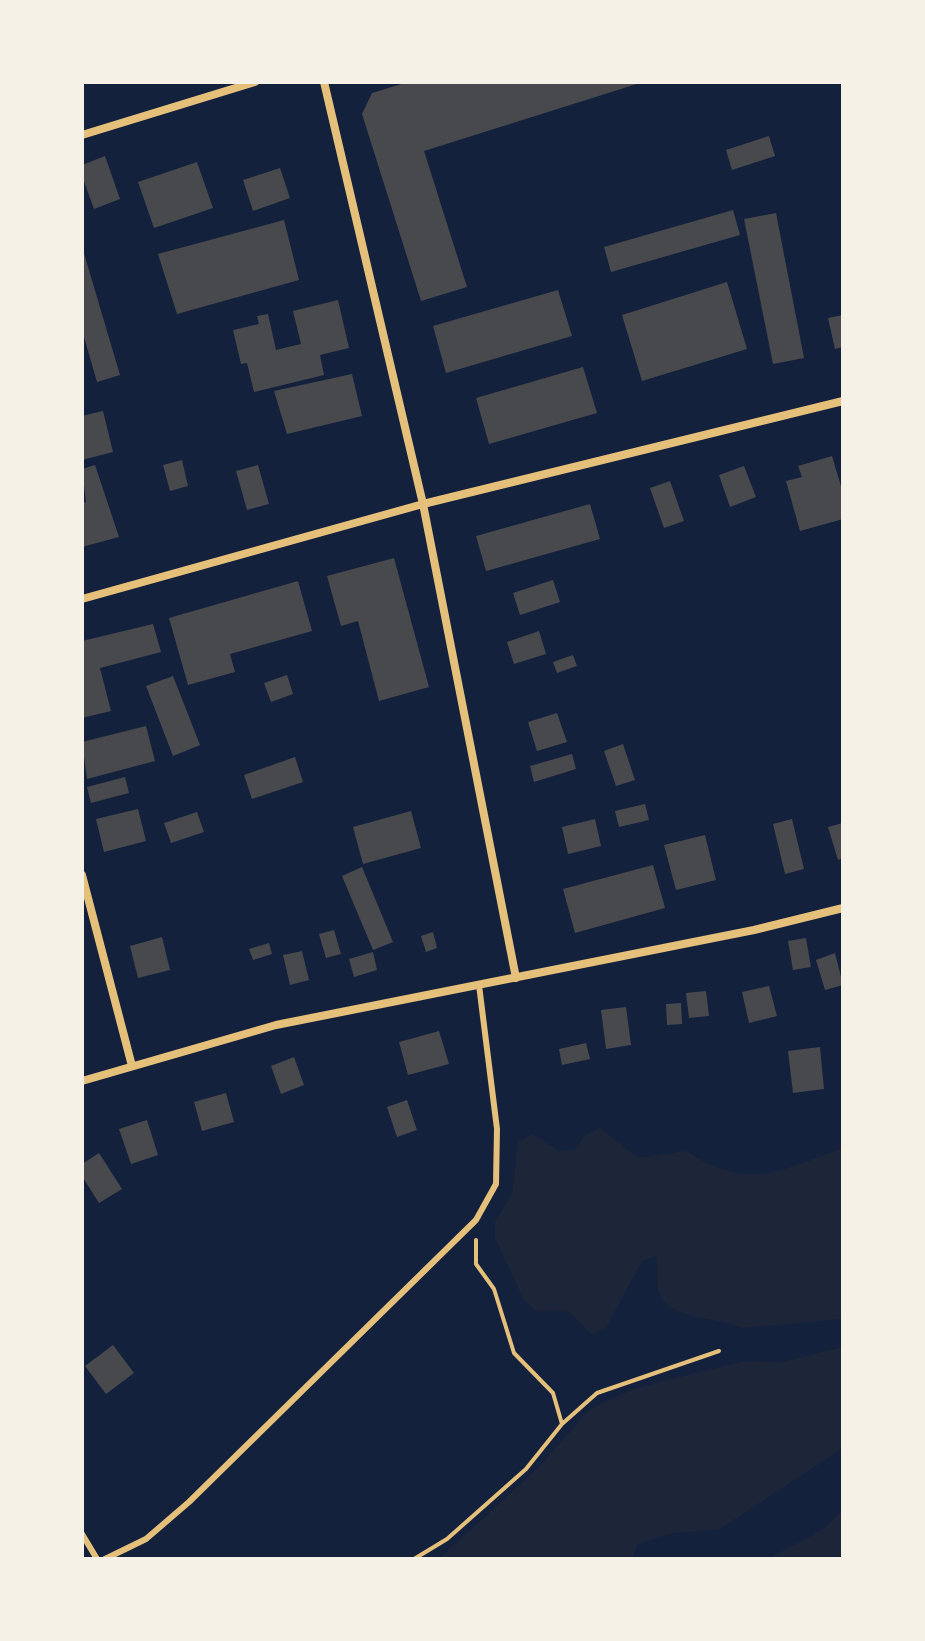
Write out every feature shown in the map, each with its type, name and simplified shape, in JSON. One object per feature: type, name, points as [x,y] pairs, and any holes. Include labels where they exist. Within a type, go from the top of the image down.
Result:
[{"type":"street","points":[[82,135],[255,82]]},
{"type":"street","points":[[324,82],[423,504],[516,978]]},
{"type":"street","points":[[82,599],[423,504],[843,401]]},
{"type":"street","points":[[82,875],[132,1066]]},
{"type":"street","points":[[82,1081],[276,1025],[516,978],[843,908]]},
{"type":"lane","points":[[105,1559],[146,1539],[189,1502],[476,1220],[496,1184],[497,1170],[497,1129],[479,985]]},
{"type":"lane","points":[[82,1534],[97,1559]]},
{"type":"path","points":[[476,1220],[476,1264],[494,1289],[514,1353],[553,1393],[562,1424]]},
{"type":"path","points":[[414,1559],[447,1539],[526,1469],[562,1424],[597,1393],[719,1351]]},
{"type":"shaded area","points":[[600,1128],[638,1158],[686,1151],[728,1171],[746,1174],[782,1170],[843,1148],[843,1319],[742,1328],[682,1313],[663,1300],[658,1289],[656,1256],[642,1261],[605,1329],[591,1334],[568,1311],[536,1311],[524,1300],[495,1238],[495,1222],[512,1194],[518,1143],[532,1134],[559,1151],[575,1150],[584,1136]]},
{"type":"shaded area","points":[[843,1347],[843,1448],[720,1529],[673,1533],[638,1544],[632,1559],[439,1559],[539,1467],[589,1410],[633,1389],[699,1372],[747,1361],[782,1362]]},
{"type":"shaded area","points":[[843,1510],[843,1559],[768,1559],[822,1530]]},
{"type":"building","points":[[408,82],[640,83],[424,151],[467,287],[421,301],[362,114],[372,93]]},
{"type":"building","points":[[769,136],[775,156],[732,170],[726,150]]},
{"type":"building","points":[[105,156],[120,199],[94,209],[82,176],[82,165]]},
{"type":"building","points":[[197,162],[213,208],[154,228],[138,182]]},
{"type":"building","points":[[280,168],[290,198],[253,211],[243,180]]},
{"type":"building","points":[[733,210],[740,235],[611,272],[604,247]]},
{"type":"building","points":[[776,213],[804,358],[773,364],[744,219]]},
{"type":"building","points":[[284,220],[299,280],[177,314],[158,254]]},
{"type":"building","points":[[83,250],[120,375],[97,382],[82,330]]},
{"type":"building","points":[[727,282],[747,349],[642,381],[622,315]]},
{"type":"building","points":[[558,290],[572,336],[446,373],[433,326]]},
{"type":"building","points":[[338,300],[349,348],[320,355],[324,375],[254,392],[247,363],[241,364],[233,330],[259,324],[257,316],[268,314],[276,350],[301,344],[293,311]]},
{"type":"building","points":[[843,315],[843,347],[835,349],[828,318]]},
{"type":"building","points":[[583,367],[597,413],[489,444],[476,398]]},
{"type":"building","points":[[352,374],[362,416],[287,434],[274,391]]},
{"type":"building","points":[[103,411],[113,452],[82,460],[82,416]]},
{"type":"building","points":[[832,456],[843,493],[843,519],[800,531],[786,481],[802,477],[798,466]]},
{"type":"building","points":[[182,460],[188,486],[170,491],[163,465]]},
{"type":"building","points":[[95,465],[119,537],[82,547],[82,503],[86,502],[82,469]]},
{"type":"building","points":[[258,465],[269,504],[247,510],[236,471]]},
{"type":"building","points":[[744,466],[756,497],[730,507],[719,475]]},
{"type":"building","points":[[670,481],[684,521],[664,528],[650,488]]},
{"type":"building","points":[[590,504],[600,539],[486,571],[476,536]]},
{"type":"building","points":[[394,558],[429,687],[379,701],[358,621],[341,626],[327,576]]},
{"type":"building","points":[[553,580],[560,602],[520,615],[513,593]]},
{"type":"building","points":[[298,581],[312,631],[230,654],[235,672],[188,685],[169,618]]},
{"type":"building","points":[[153,624],[161,652],[100,668],[111,711],[82,718],[82,641]]},
{"type":"building","points":[[539,631],[546,654],[514,664],[507,642]]},
{"type":"building","points":[[573,655],[577,666],[557,673],[553,662]]},
{"type":"building","points":[[287,675],[293,694],[271,702],[264,683]]},
{"type":"building","points":[[173,676],[200,745],[173,756],[146,686]]},
{"type":"building","points":[[557,713],[567,742],[537,751],[528,722]]},
{"type":"building","points":[[146,726],[155,761],[87,779],[82,742]]},
{"type":"building","points":[[623,744],[635,780],[616,786],[604,751]]},
{"type":"building","points":[[572,754],[576,769],[534,782],[530,766]]},
{"type":"building","points":[[295,757],[303,782],[252,799],[244,775]]},
{"type":"building","points":[[125,777],[129,793],[91,803],[87,787]]},
{"type":"building","points":[[645,804],[649,820],[619,827],[615,811]]},
{"type":"building","points":[[138,809],[146,841],[104,852],[96,819]]},
{"type":"building","points":[[411,811],[421,848],[363,864],[353,827]]},
{"type":"building","points":[[197,812],[204,832],[171,843],[164,823]]},
{"type":"building","points":[[595,819],[601,846],[568,854],[562,827]]},
{"type":"building","points":[[792,819],[804,869],[785,874],[773,824]]},
{"type":"building","points":[[843,823],[843,858],[838,860],[828,827]]},
{"type":"building","points":[[705,835],[716,880],[676,890],[664,845]]},
{"type":"building","points":[[653,865],[665,908],[575,933],[563,889]]},
{"type":"building","points":[[362,867],[393,942],[373,950],[342,876]]},
{"type":"building","points":[[334,930],[341,954],[326,958],[319,934]]},
{"type":"building","points":[[433,932],[437,948],[426,952],[421,936]]},
{"type":"building","points":[[162,937],[170,970],[138,978],[130,946]]},
{"type":"building","points":[[806,938],[811,967],[793,970],[788,941]]},
{"type":"building","points":[[269,943],[272,954],[253,960],[249,949]]},
{"type":"building","points":[[302,951],[309,980],[290,985],[283,955]]},
{"type":"building","points":[[373,952],[377,970],[354,977],[349,959]]},
{"type":"building","points":[[835,953],[843,985],[825,990],[816,960]]},
{"type":"building","points":[[769,986],[777,1016],[749,1023],[742,992]]},
{"type":"building","points":[[706,991],[709,1016],[689,1018],[686,993]]},
{"type":"building","points":[[681,1003],[682,1024],[667,1025],[666,1004]]},
{"type":"building","points":[[626,1007],[631,1045],[606,1049],[601,1010]]},
{"type":"building","points":[[439,1031],[449,1064],[408,1075],[399,1042]]},
{"type":"building","points":[[586,1043],[590,1059],[562,1065],[559,1049]]},
{"type":"building","points":[[820,1047],[824,1089],[793,1093],[788,1051]]},
{"type":"building","points":[[294,1057],[304,1085],[281,1094],[271,1066]]},
{"type":"building","points":[[226,1093],[234,1122],[202,1131],[194,1102]]},
{"type":"building","points":[[407,1100],[417,1130],[397,1137],[387,1107]]},
{"type":"building","points":[[147,1120],[158,1155],[131,1164],[119,1129]]},
{"type":"building","points":[[99,1153],[122,1189],[99,1203],[82,1176],[82,1164]]},
{"type":"building","points":[[113,1345],[134,1373],[106,1394],[85,1366]]}]
